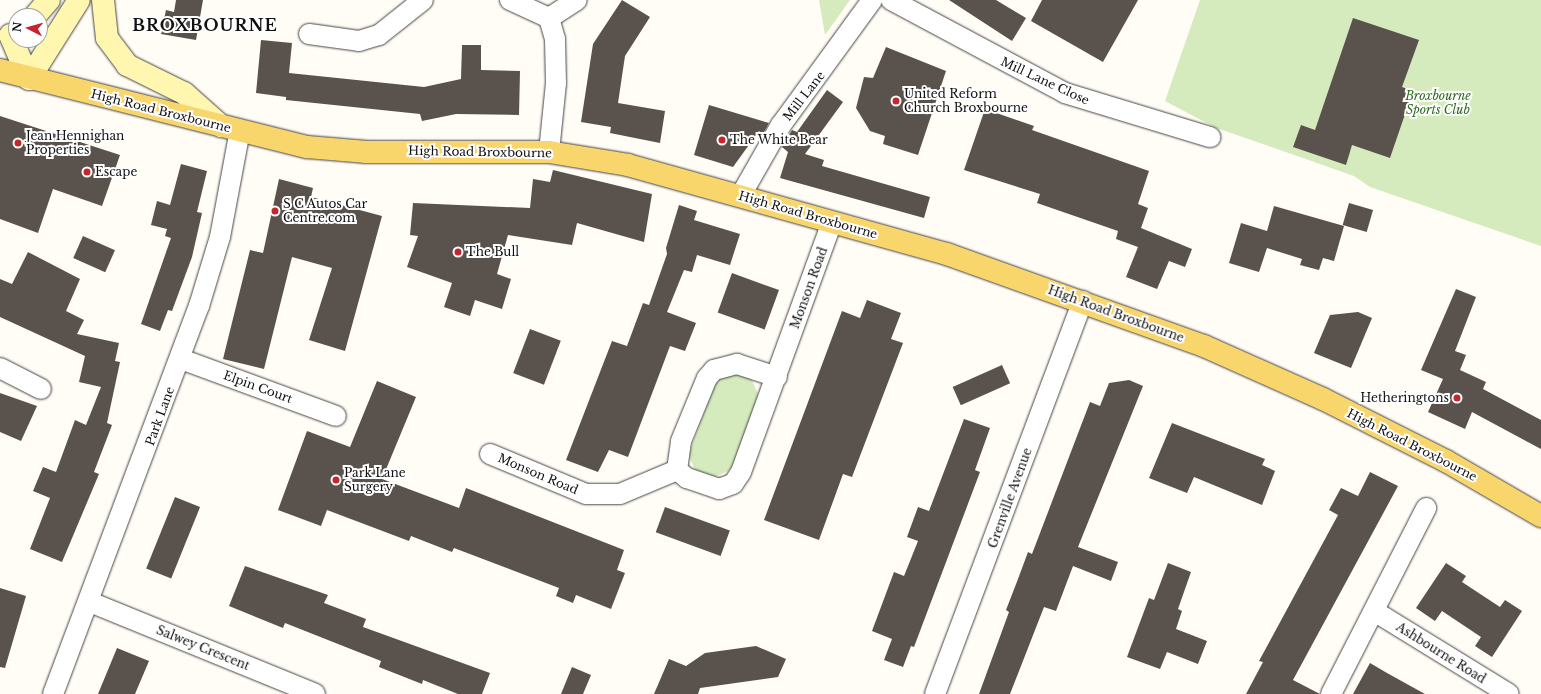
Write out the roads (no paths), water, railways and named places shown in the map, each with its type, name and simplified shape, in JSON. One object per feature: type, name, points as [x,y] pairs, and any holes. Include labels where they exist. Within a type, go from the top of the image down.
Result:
[{"type":"main road","points":[[42,8],[49,0]]},
{"type":"main road","points":[[29,79],[79,0]]},
{"type":"main road","points":[[103,0],[107,38],[127,65],[184,92],[231,128]]},
{"type":"main road","points":[[15,48],[29,79]]},
{"type":"main road","name":"High Road Broxbourne","points":[[0,70],[29,79],[307,147],[367,152],[550,152],[628,165],[741,195],[968,260],[1204,346],[1323,399],[1446,461],[1541,516]]},
{"type":"street","points":[[309,34],[359,40],[379,35],[423,0]]},
{"type":"street","points":[[510,0],[549,18]]},
{"type":"street","points":[[549,18],[577,0]]},
{"type":"street","name":"Mill Lane","points":[[741,195],[781,125],[872,0]]},
{"type":"street","name":"Mill Lane Close","points":[[891,0],[1065,93],[1210,137]]},
{"type":"street","points":[[549,18],[558,56],[550,152]]},
{"type":"street","name":"Park Lane","points":[[53,694],[90,602],[180,359],[220,237],[231,128]]},
{"type":"street","name":"Monson Road","points":[[490,454],[567,489],[603,496],[620,494],[677,470],[687,478],[718,489],[733,484],[777,376],[832,222]]},
{"type":"street","name":"Grenville Avenue","points":[[934,694],[1083,301]]},
{"type":"street","name":"Elpin Court","points":[[180,359],[336,416]]},
{"type":"street","points":[[677,470],[681,441],[707,378],[714,370],[737,364],[777,376]]},
{"type":"street","points":[[0,368],[41,389]]},
{"type":"street","points":[[1331,694],[1426,508]]},
{"type":"street","name":"Salwey Crescent","points":[[90,602],[315,694]]},
{"type":"street","name":"Ashbourne Road","points":[[1374,611],[1508,694]]},
{"type":"place","name":"United Reform Church Broxbourne","points":[[896,101]]},
{"type":"place","name":"The White Bear","points":[[722,140]]},
{"type":"place","name":"Jean Hennighan Properties","points":[[18,143]]},
{"type":"place","name":"Escape","points":[[87,172]]},
{"type":"place","name":"S C Autos Car Centre.com","points":[[275,211]]},
{"type":"place","name":"The Bull","points":[[458,252]]},
{"type":"place","name":"Hetheringtons","points":[[1457,398]]},
{"type":"place","name":"Park Lane Surgery","points":[[336,480]]},
{"type":"district","name":"BROXBOURNE","points":[[205,25]]},
{"type":"park label","name":"Broxbourne Sports Club","points":[[1438,103]]}]
